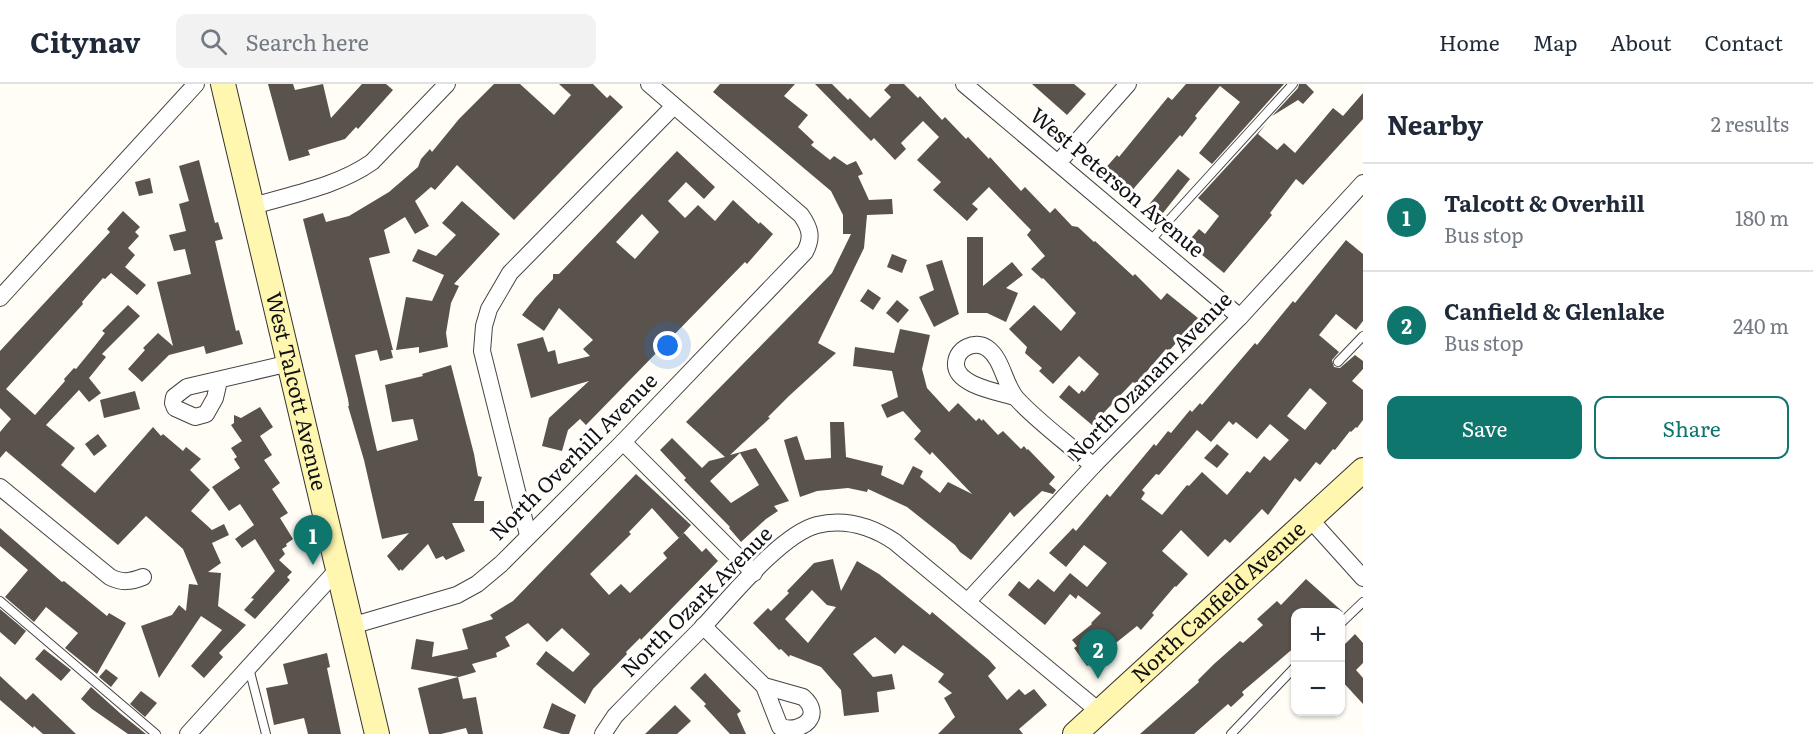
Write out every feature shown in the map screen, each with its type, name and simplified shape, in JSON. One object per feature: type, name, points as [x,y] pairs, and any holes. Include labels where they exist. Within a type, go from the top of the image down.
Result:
[{"type":"street","points":[[0,298],[196,84]]},
{"type":"street","name":"West Talcott Avenue","points":[[223,84],[377,734]]},
{"type":"street","points":[[253,206],[358,172],[372,162],[447,84]]},
{"type":"street","points":[[528,535],[482,351],[484,326],[489,309],[510,273],[674,106],[649,84]]},
{"type":"street","name":"West Peterson Avenue","points":[[964,84],[1240,317]]},
{"type":"street","points":[[1058,163],[1128,84]]},
{"type":"street","name":"North Overhill Avenue","points":[[351,626],[458,595],[477,584],[501,564],[623,442],[805,252],[810,243],[811,233],[801,215],[674,106]]},
{"type":"street","name":"North Ozanam Avenue","points":[[968,601],[1093,466],[1240,317],[1363,183]]},
{"type":"street","points":[[219,381],[290,363]]},
{"type":"street","points":[[1015,398],[1093,466]]},
{"type":"street","points":[[623,442],[754,573]]},
{"type":"street","name":"North Canfield Avenue","points":[[1075,734],[1363,470]]},
{"type":"street","points":[[0,487],[110,577],[119,582],[129,582],[143,577]]},
{"type":"street","points":[[1309,518],[1363,578]]},
{"type":"street","name":"North Ozark Avenue","points":[[603,734],[615,716],[754,573],[800,532],[816,525],[836,522],[860,524],[880,532],[968,601]]},
{"type":"street","points":[[188,734],[339,568]]},
{"type":"street","points":[[968,601],[1100,712]]},
{"type":"street","points":[[703,626],[764,686]]},
{"type":"lane","points":[[1150,241],[1293,84]]},
{"type":"lane","points":[[1338,362],[1363,336]]},
{"type":"lane","points":[[0,602],[156,734]]},
{"type":"lane","points":[[1345,620],[1363,602]]},
{"type":"lane","points":[[249,667],[266,734]]},
{"type":"lane","points":[[1231,734],[1291,671]]},
{"type":"building","points":[[268,84],[293,84],[295,90],[323,84],[331,118],[362,84],[386,84],[393,90],[358,129],[356,127],[345,139],[308,150],[310,155],[289,161]]},
{"type":"building","points":[[494,84],[520,84],[554,115],[571,95],[559,84],[593,84],[607,98],[610,95],[623,107],[514,220],[457,165],[435,190],[431,187],[415,201],[429,226],[415,234],[405,217],[384,230],[390,253],[369,258],[393,350],[391,350],[393,358],[380,361],[377,350],[355,355],[377,451],[418,440],[413,419],[392,422],[385,385],[423,376],[422,374],[451,365],[478,476],[482,477],[474,501],[484,501],[484,523],[452,523],[465,551],[446,560],[443,556],[436,559],[428,544],[402,571],[401,569],[399,571],[387,556],[409,533],[382,539],[303,219],[323,213],[326,222],[349,216],[389,192],[418,167],[421,159],[430,149],[432,152],[459,119]]},
{"type":"building","points":[[720,84],[795,84],[784,96],[808,115],[798,127],[814,142],[811,145],[830,160],[834,156],[847,165],[856,161],[863,174],[858,176],[869,200],[892,199],[893,214],[867,215],[864,248],[818,343],[836,353],[730,455],[756,448],[789,501],[774,506],[778,511],[741,542],[730,527],[684,480],[686,478],[660,450],[672,438],[702,468],[709,461],[725,457],[686,422],[832,273],[851,234],[843,234],[843,215],[831,191],[713,92]],"holes":[[[740,453],[759,485],[731,503],[710,481]]]},
{"type":"building","points":[[815,84],[832,84],[870,118],[891,97],[884,90],[890,84],[904,84],[918,98],[920,96],[942,120],[945,117],[966,139],[968,137],[989,159],[990,157],[1021,191],[1025,187],[1050,213],[1055,208],[1072,226],[1078,227],[1133,276],[1135,274],[1161,300],[1167,293],[1198,318],[1169,351],[1166,349],[1136,384],[1133,382],[1092,425],[1059,397],[1069,385],[1079,394],[1082,390],[1084,392],[1099,374],[1079,356],[1053,384],[1039,371],[1042,368],[1025,353],[1027,347],[1009,329],[1034,305],[1061,331],[1076,313],[1043,278],[1031,269],[1045,256],[1027,235],[1031,230],[989,187],[972,204],[978,209],[967,221],[933,190],[941,182],[917,160],[939,137],[923,121],[901,143],[906,149],[895,160],[874,138],[871,141]]},
{"type":"building","points":[[1032,84],[1074,84],[1086,94],[1067,115]]},
{"type":"building","points":[[1186,84],[1284,84],[1212,164],[1199,153],[1240,102],[1220,86],[1195,116],[1197,118],[1182,137],[1180,135],[1129,194],[1102,172],[1117,155],[1119,157],[1168,97],[1172,100]]},
{"type":"building","points":[[1299,84],[1306,84],[1314,92],[1303,104],[1298,100],[1272,116],[1298,88]]},
{"type":"building","points":[[1363,93],[1363,119],[1303,185],[1296,179],[1270,213],[1272,215],[1224,273],[1186,244],[1199,229],[1205,234],[1219,216],[1198,198],[1266,124],[1258,134],[1277,150],[1284,143],[1295,153],[1333,108],[1343,116]]},
{"type":"building","points":[[677,151],[715,187],[704,199],[686,182],[668,201],[685,218],[698,205],[715,221],[733,200],[773,234],[747,264],[745,262],[586,425],[580,419],[568,430],[562,451],[542,446],[549,418],[589,381],[531,398],[517,344],[543,337],[548,352],[555,350],[558,364],[590,356],[583,349],[593,340],[559,308],[544,331],[522,315],[553,279],[553,274],[559,274]],"holes":[[[642,214],[659,232],[635,259],[616,242]]]},
{"type":"building","points":[[199,160],[215,223],[218,222],[223,239],[215,241],[236,331],[239,330],[243,344],[206,354],[204,346],[169,355],[142,382],[128,369],[145,350],[143,348],[158,333],[173,346],[157,282],[191,274],[185,249],[174,251],[169,235],[186,231],[179,204],[189,201],[179,166]]},
{"type":"building","points":[[1178,169],[1190,179],[1159,218],[1147,207]]},
{"type":"building","points":[[150,178],[153,193],[139,196],[135,182]]},
{"type":"building","points":[[462,201],[500,234],[454,284],[459,286],[451,303],[446,333],[448,347],[419,353],[419,347],[396,350],[406,297],[432,301],[444,275],[412,261],[418,249],[436,256],[456,235],[442,223]]},
{"type":"building","points":[[123,211],[140,227],[135,232],[139,236],[128,248],[135,255],[125,267],[146,285],[137,295],[111,273],[105,279],[103,278],[82,302],[83,304],[6,389],[35,415],[94,347],[105,333],[102,331],[128,305],[140,316],[102,354],[106,357],[89,378],[101,393],[89,402],[79,390],[46,425],[75,448],[61,465],[95,493],[153,427],[161,436],[163,434],[183,451],[186,447],[201,459],[190,470],[210,490],[191,511],[212,530],[224,524],[229,535],[212,543],[221,563],[208,572],[221,573],[218,606],[246,625],[219,653],[223,657],[204,678],[191,666],[222,630],[201,616],[159,678],[141,626],[172,615],[179,605],[186,611],[189,584],[198,585],[183,549],[146,516],[118,545],[6,451],[0,458],[0,432],[11,419],[0,408],[0,351],[110,232],[107,229]]},
{"type":"building","points":[[967,237],[983,237],[983,286],[1012,262],[1023,275],[1006,288],[1018,293],[1006,322],[987,313],[967,313]]},
{"type":"building","points":[[1346,240],[1363,254],[1363,321],[1356,330],[1336,314],[1319,335],[1339,352],[1332,360],[1334,367],[1340,368],[1355,355],[1363,361],[1363,369],[1352,381],[1363,390],[1363,420],[1320,465],[1316,462],[1300,482],[1295,478],[1268,515],[1262,509],[1230,543],[1225,539],[1208,557],[1181,530],[1162,551],[1188,574],[1152,613],[1154,615],[1141,630],[1137,626],[1087,666],[1074,648],[1077,646],[1072,640],[1092,624],[1101,613],[1078,595],[1076,599],[1070,594],[1045,625],[1008,595],[1019,581],[1029,589],[1038,579],[1054,592],[1070,573],[1087,587],[1107,563],[1084,545],[1066,567],[1049,553],[1073,528],[1076,531],[1107,494],[1110,497],[1154,444],[1156,446],[1168,431],[1171,433],[1190,410],[1192,412],[1200,403],[1202,405],[1255,343],[1257,345],[1293,301],[1295,303]],"holes":[[[1310,388],[1327,403],[1305,430],[1287,416]],[[1229,421],[1233,425],[1236,422],[1257,439],[1270,424],[1289,440],[1270,461],[1264,456],[1250,473],[1247,471],[1227,495],[1202,472],[1189,486],[1187,485],[1162,515],[1141,499],[1145,493],[1142,490],[1156,474],[1159,475],[1197,430],[1211,442]]]},
{"type":"building","points":[[892,254],[907,260],[902,273],[887,267]]},
{"type":"building","points":[[942,260],[959,314],[934,327],[919,297],[934,290],[926,265]]},
{"type":"building","points":[[868,289],[881,298],[873,310],[860,301]]},
{"type":"building","points":[[897,300],[909,310],[898,323],[886,313]]},
{"type":"building","points":[[900,329],[930,335],[922,369],[927,388],[949,412],[958,403],[976,421],[979,418],[982,421],[983,419],[998,435],[1003,431],[1021,449],[1024,446],[1028,449],[1055,477],[1049,484],[1056,490],[1053,494],[1042,491],[1014,517],[1010,512],[971,560],[907,507],[868,489],[867,492],[848,488],[817,491],[800,497],[784,440],[797,436],[805,460],[831,458],[830,422],[844,422],[846,457],[883,466],[881,475],[903,485],[913,466],[923,471],[920,477],[940,493],[948,482],[972,494],[932,452],[930,455],[914,439],[921,431],[903,411],[887,418],[881,405],[898,397],[892,371],[853,366],[855,347],[894,353]]},
{"type":"building","points":[[135,391],[140,409],[104,418],[100,400]]},
{"type":"building","points":[[260,407],[273,427],[260,436],[272,455],[264,460],[280,483],[272,489],[288,513],[280,518],[293,539],[282,549],[285,554],[279,560],[292,572],[287,577],[290,580],[255,619],[244,610],[254,599],[251,598],[275,571],[255,539],[242,548],[235,539],[254,525],[240,504],[229,511],[212,487],[240,468],[231,448],[242,441],[231,425],[234,423],[234,415],[241,418]]},
{"type":"building","points":[[98,434],[107,446],[94,456],[85,444]]},
{"type":"building","points":[[1217,444],[1229,454],[1217,468],[1204,458]]},
{"type":"building","points":[[636,474],[691,525],[681,536],[684,533],[702,552],[706,548],[718,561],[641,640],[640,638],[626,652],[627,654],[593,689],[585,704],[536,664],[546,651],[573,672],[590,654],[562,628],[547,642],[528,623],[505,637],[510,646],[496,653],[497,657],[472,664],[476,672],[459,677],[411,669],[416,639],[434,642],[432,657],[468,649],[462,629],[493,619],[490,615],[513,601]],"holes":[[[652,508],[679,538],[663,553],[667,558],[630,593],[621,584],[609,595],[590,574],[631,534],[629,532]]]},
{"type":"building","points":[[0,528],[62,582],[64,581],[107,616],[109,613],[126,623],[97,674],[65,648],[78,633],[46,607],[34,622],[5,597],[28,570],[0,546]]},
{"type":"building","points":[[833,559],[841,591],[857,561],[879,574],[930,615],[932,612],[989,660],[996,668],[988,676],[1007,700],[1019,689],[1025,695],[1034,689],[1047,705],[1019,729],[1023,734],[938,734],[955,717],[944,698],[952,693],[938,682],[944,674],[903,645],[895,654],[875,637],[853,654],[873,677],[892,674],[895,689],[877,692],[879,712],[844,716],[841,690],[821,667],[790,655],[789,657],[753,623],[768,608],[771,611],[814,563]],"holes":[[[812,590],[827,605],[836,607],[808,643],[785,619]]]},
{"type":"building","points":[[1306,579],[1339,608],[1291,608],[1291,650],[1242,692],[1244,695],[1231,707],[1228,704],[1194,734],[1140,734],[1199,682],[1198,680],[1214,664],[1240,641],[1243,643],[1263,625],[1257,619],[1277,601],[1281,605]]},
{"type":"building","points":[[0,609],[26,631],[15,645],[0,632]]},
{"type":"building","points":[[1355,634],[1363,643],[1363,663],[1356,670],[1363,678],[1363,704],[1345,684],[1345,644]]},
{"type":"building","points":[[44,649],[71,670],[61,681],[35,659]]},
{"type":"building","points":[[327,653],[330,667],[327,668],[341,734],[308,734],[304,718],[274,725],[266,688],[288,684],[283,664]]},
{"type":"building","points":[[106,669],[118,678],[111,687],[99,677]]},
{"type":"building","points":[[705,673],[741,711],[737,714],[746,734],[730,734],[690,688]]},
{"type":"building","points":[[0,676],[26,700],[33,693],[76,734],[43,734],[34,726],[33,728],[0,700]]},
{"type":"building","points":[[458,677],[463,699],[476,697],[483,734],[468,734],[466,728],[441,734],[429,734],[418,688]]},
{"type":"building","points":[[91,687],[146,734],[128,734],[92,709],[81,699]]},
{"type":"building","points":[[141,691],[157,703],[145,717],[130,704]]},
{"type":"building","points":[[552,703],[576,715],[569,734],[543,728]]},
{"type":"building","points":[[675,705],[691,721],[677,734],[645,734]]},
{"type":"place","name":"Talcott & Overhill","points":[[313,565]]},
{"type":"place","name":"Canfield & Glenlake","points":[[1098,679]]}]
